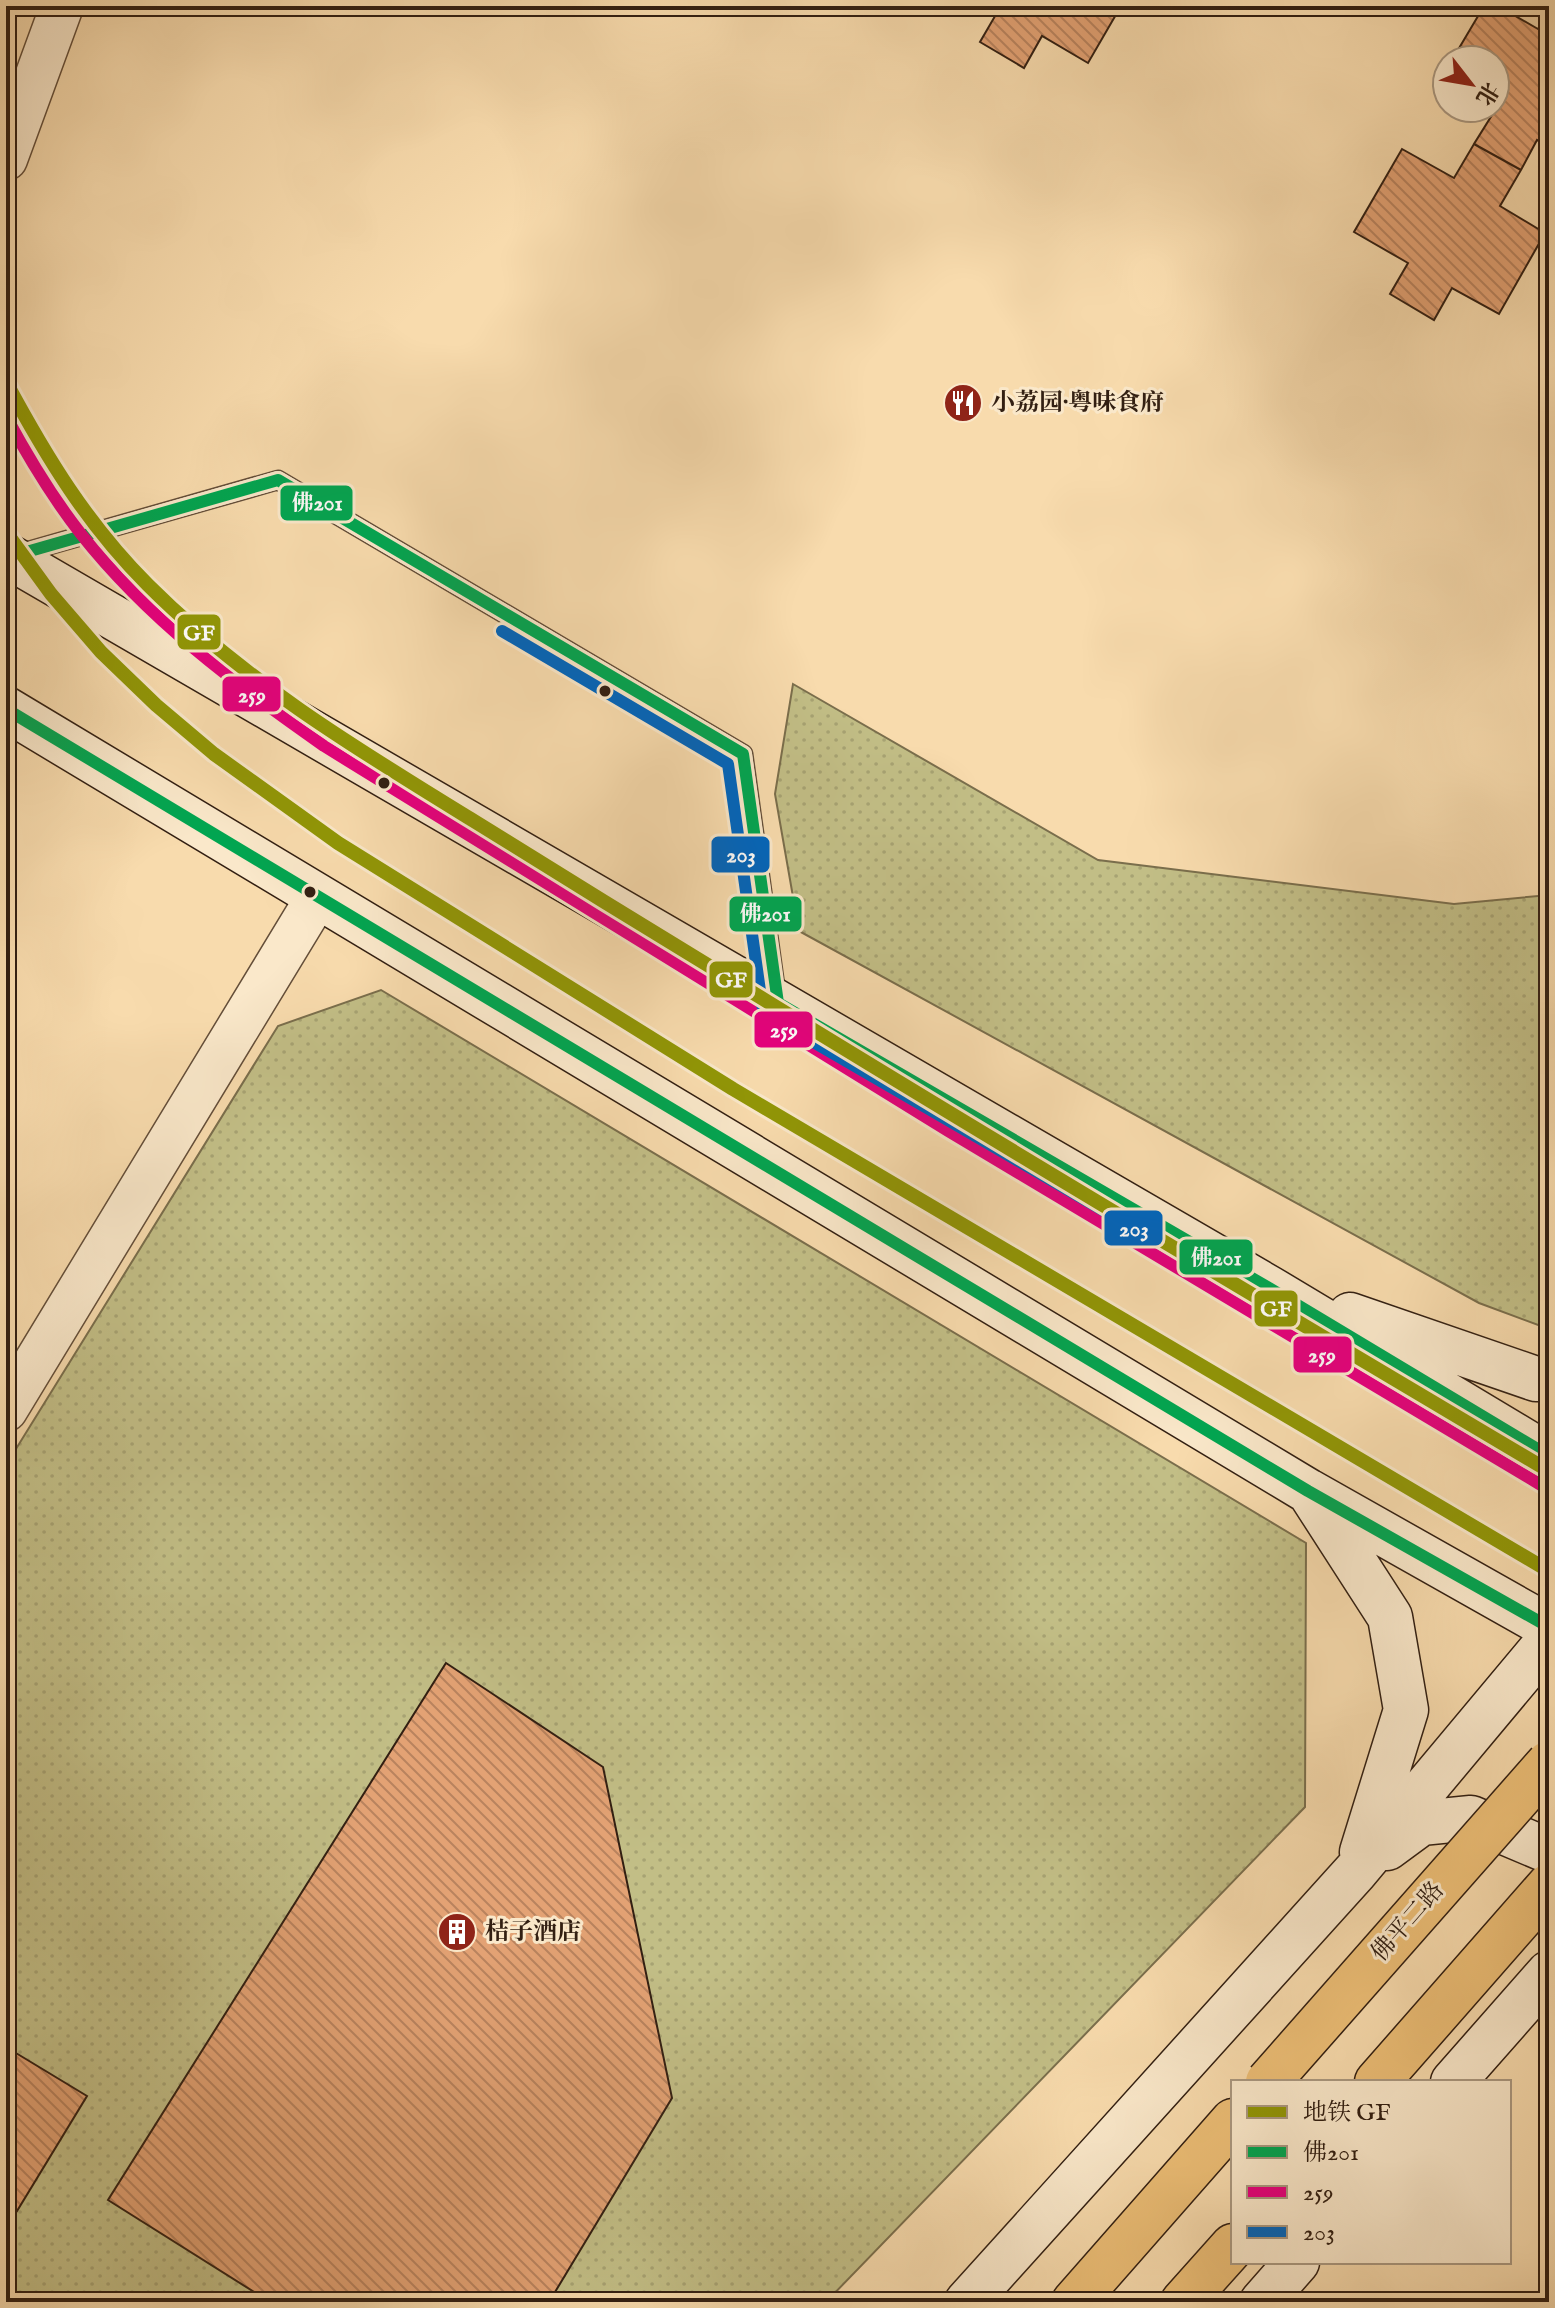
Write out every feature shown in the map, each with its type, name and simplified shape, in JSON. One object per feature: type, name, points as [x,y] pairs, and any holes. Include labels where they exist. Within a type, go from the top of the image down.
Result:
[{"type":"main road","points":[[8,556],[1269,1288],[1549,1456]]},
{"type":"main road","points":[[6,709],[1308,1491],[1549,1627]]},
{"type":"main road","points":[[1269,1288],[1536,1379],[1549,1378]]},
{"type":"main road","points":[[1308,1491],[1390,1617],[1406,1710],[1356,1871]]},
{"type":"main road","points":[[967,2302],[1356,1871],[1549,1640]]},
{"type":"main road","name":"佛平二路","points":[[1270,2080],[1549,1763]]},
{"type":"main road","points":[[1356,1871],[1421,1823],[1459,1819],[1471,1818],[1549,1851]]},
{"type":"main road","points":[[1379,2080],[1549,1886]]},
{"type":"main road","points":[[1455,2080],[1545,1979]]},
{"type":"main road","points":[[1074,2302],[1231,2123]]},
{"type":"main road","points":[[1183,2302],[1231,2248]]},
{"type":"main road","points":[[1262,2302],[1295,2264]]},
{"type":"street","points":[[6,159],[62,6]]},
{"type":"street","points":[[6,1410],[318,896]]},
{"type":"lane","points":[[8,556],[278,480],[743,754],[778,1003]]},
{"type":"shaded area","points":[[793,684],[1098,860],[1454,904],[1549,895],[1549,1329],[1479,1303],[799,931],[775,794]]},
{"type":"shaded area","points":[[381,990],[1306,1543],[1305,1807],[826,2302],[6,2302],[6,1465],[278,1026]]},
{"type":"building","points":[[989,6],[1121,6],[1088,63],[1042,36],[1024,68],[980,42],[998,11]]},
{"type":"building","points":[[1484,6],[1498,6],[1538,29],[1549,11],[1549,147],[1537,140],[1521,170],[1474,144],[1486,124],[1511,124],[1511,44],[1461,44]]},
{"type":"building","points":[[1474,144],[1521,170],[1500,206],[1545,233],[1499,314],[1452,288],[1434,320],[1390,294],[1408,263],[1354,232],[1402,149],[1454,178]]},
{"type":"building","name":"桔子酒店","points":[[446,1663],[603,1767],[672,2098],[549,2302],[270,2302],[108,2200]]},
{"type":"building","points":[[6,2047],[87,2096],[17,2211],[6,2204]]},
{"type":"metro line","name":"GF","points":[[6,382],[70,489],[126,562],[223,653],[304,713],[431,795],[865,1061],[1549,1471]]},
{"type":"metro line","name":"GF","points":[[6,532],[51,594],[101,652],[156,705],[214,754],[338,843],[733,1089],[1549,1571]]},
{"type":"transit line","name":"259","points":[[6,416],[70,520],[107,565],[194,649],[324,746],[948,1131],[1541,1485]]},
{"type":"transit line","name":"佛201","points":[[6,555],[9,557],[278,480],[743,754],[778,1003],[1269,1288],[1549,1456]]},
{"type":"transit line","name":"203","points":[[502,631],[728,764],[762,1005],[767,1015],[1261,1302],[1541,1470]]},
{"type":"transit line","name":"佛201","points":[[6,709],[1308,1491],[1549,1627]]},
{"type":"place","name":"小荔园·粤味食府","points":[[963,403]]},
{"type":"place","name":"桔子酒店","points":[[457,1932]]}]
